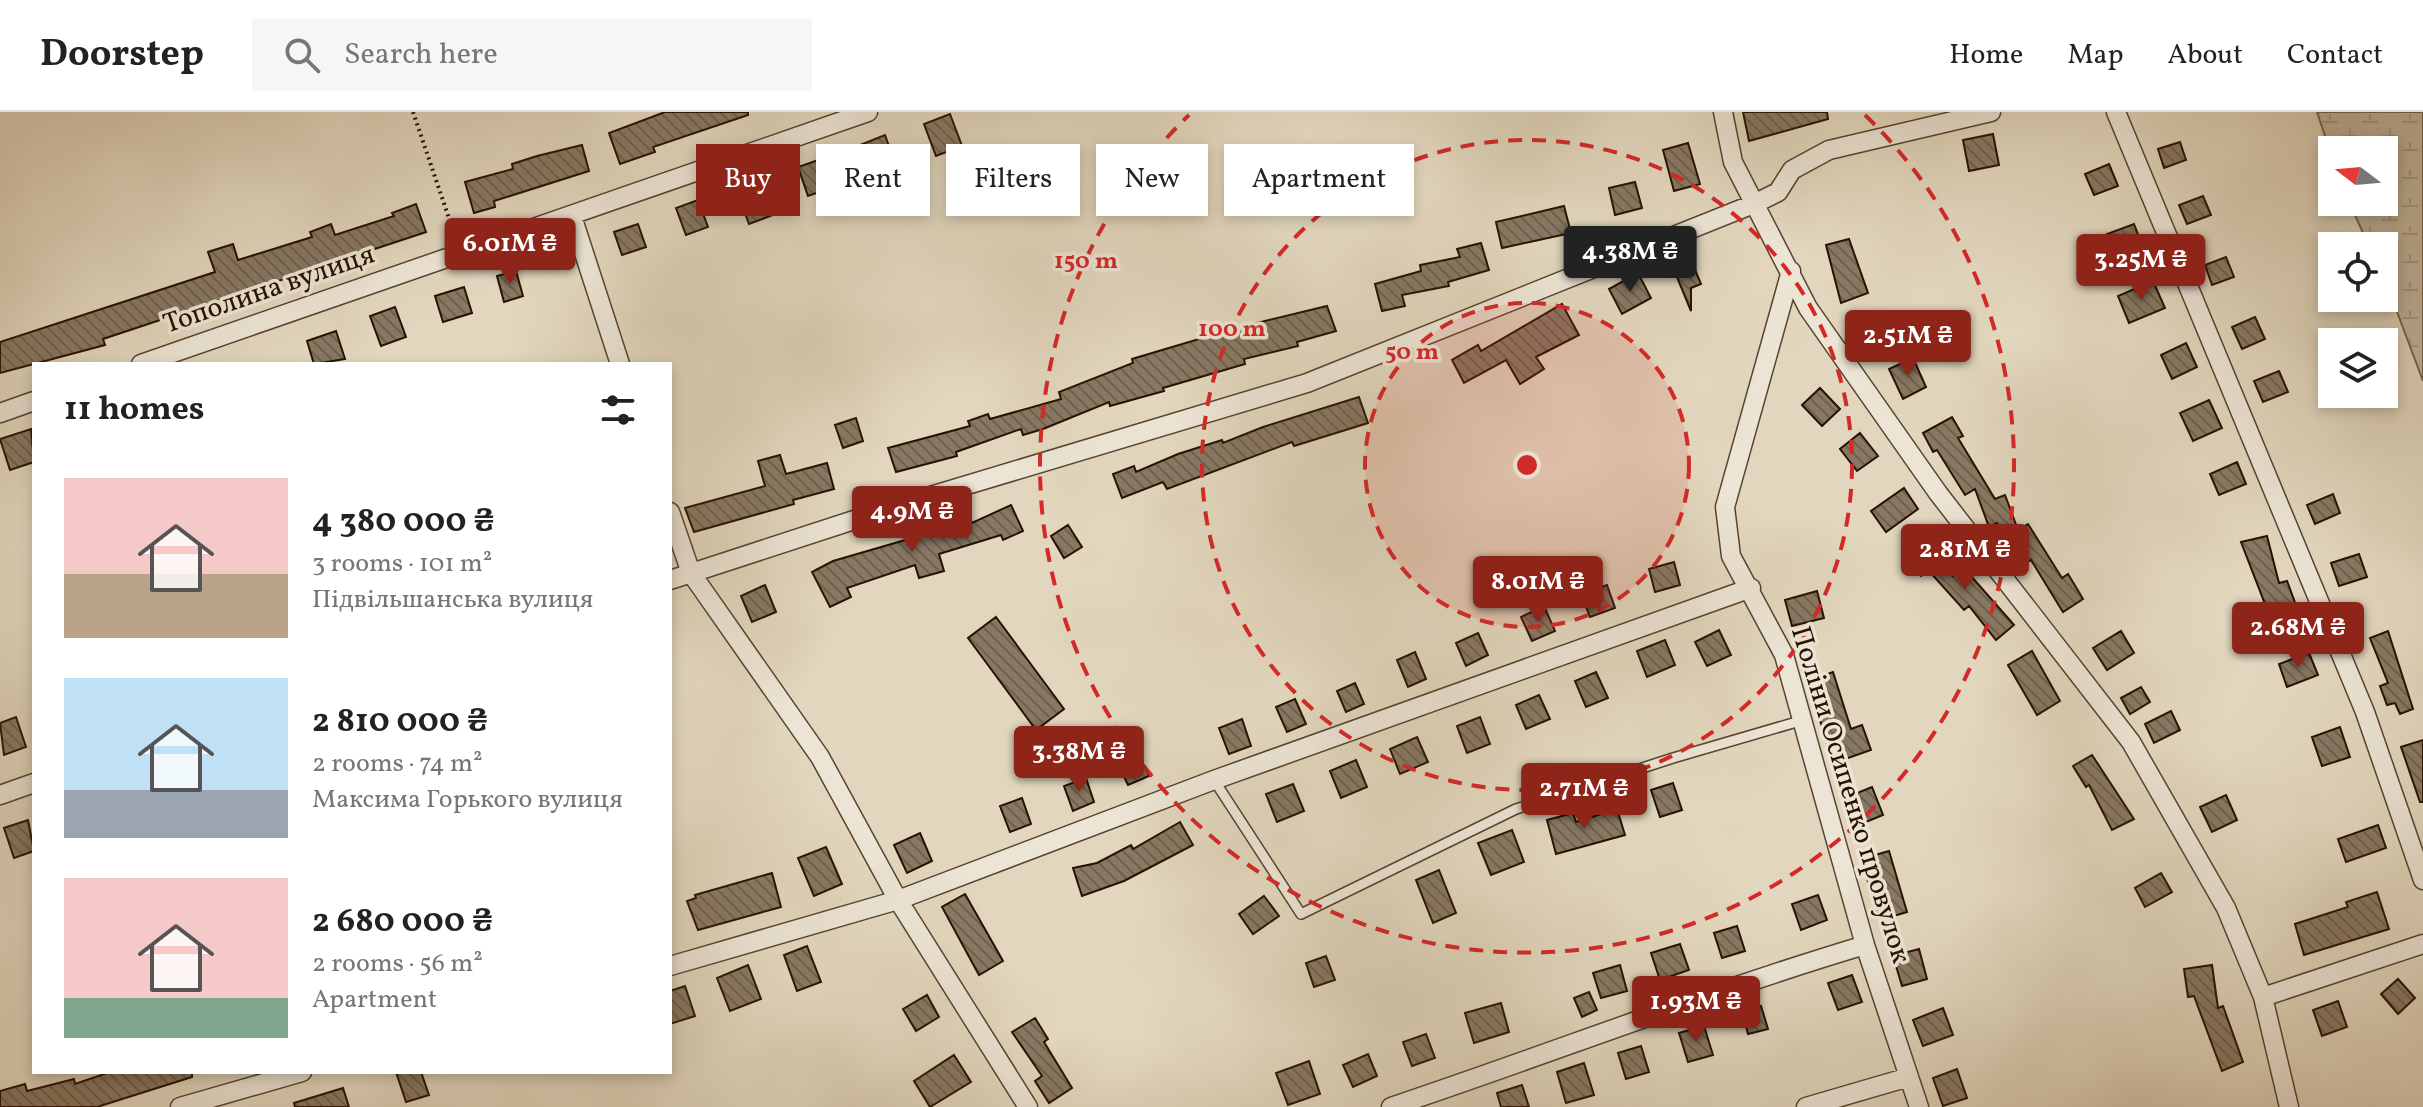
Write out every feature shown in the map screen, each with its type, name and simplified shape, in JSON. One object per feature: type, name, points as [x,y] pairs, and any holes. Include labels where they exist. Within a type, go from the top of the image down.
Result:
[{"type":"street","name":"Тополина вулиця","points":[[147,362],[868,112]]},
{"type":"street","points":[[1723,112],[1733,162],[1808,308],[1938,493],[2131,742],[2226,908],[2263,997],[2289,1107]]},
{"type":"street","points":[[672,579],[897,506],[1307,383],[1756,203],[1778,192],[1792,170],[1829,150],[1991,112]]},
{"type":"street","points":[[2116,112],[2365,712],[2423,880]]},
{"type":"street","points":[[572,216],[619,362]]},
{"type":"street","name":"Поліни Осипенко провулок","points":[[1791,271],[1725,507],[1731,556],[1751,588],[1784,655],[1865,945],[1919,1107]]},
{"type":"street","points":[[0,413],[32,402]]},
{"type":"street","points":[[672,518],[691,573],[820,757],[898,900],[1028,1107]]},
{"type":"street","points":[[672,965],[898,900],[1214,780],[1751,588]]},
{"type":"street","points":[[0,795],[32,784]]},
{"type":"street","points":[[2263,997],[2423,944]]},
{"type":"street","points":[[1391,1107],[1590,1040],[1754,978],[1865,945]]},
{"type":"street","points":[[180,1107],[295,1074]]},
{"type":"street","points":[[1806,1107],[1909,1077]]},
{"type":"lane","points":[[1214,780],[1301,914],[1516,809],[1800,721]]},
{"type":"path","points":[[413,112],[461,253]]},
{"type":"green space","points":[[2317,112],[2423,112],[2423,381],[2397,312],[2398,232],[2363,232],[2355,216],[2398,216],[2398,136],[2325,136]]},
{"type":"building","points":[[665,112],[748,112],[748,115],[653,147],[655,152],[620,164],[609,133]]},
{"type":"building","points":[[1743,112],[1827,112],[1828,119],[1749,141]]},
{"type":"building","points":[[950,114],[961,144],[946,144],[946,152],[936,156],[924,124]]},
{"type":"building","points":[[1993,134],[1999,165],[1969,171],[1963,140]]},
{"type":"building","points":[[885,135],[888,144],[862,144]]},
{"type":"building","points":[[2180,142],[2186,160],[2164,168],[2158,149]]},
{"type":"building","points":[[1688,143],[1700,184],[1674,191],[1663,150]]},
{"type":"building","points":[[582,145],[589,171],[494,201],[495,207],[474,213],[465,182],[513,169],[512,164],[537,156]]},
{"type":"building","points":[[816,161],[816,193],[808,196],[800,166]]},
{"type":"building","points":[[2109,164],[2118,186],[2094,195],[2085,174]]},
{"type":"building","points":[[1635,182],[1642,208],[1615,215],[1609,188]]},
{"type":"building","points":[[2203,196],[2211,215],[2187,224],[2179,205]]},
{"type":"building","points":[[696,201],[696,216],[704,216],[708,227],[686,235],[676,208]]},
{"type":"building","points":[[416,204],[426,232],[103,339],[105,345],[0,373],[0,342],[215,272],[208,252],[233,244],[238,260],[312,237],[310,232],[331,224],[335,235],[394,216],[392,213]]},
{"type":"building","points":[[1564,206],[1571,233],[1502,248],[1496,222]]},
{"type":"building","points":[[746,216],[770,216],[749,224]]},
{"type":"building","points":[[638,224],[646,247],[622,255],[614,232]]},
{"type":"building","points":[[2134,224],[2143,247],[2116,258],[2107,234]]},
{"type":"building","points":[[1849,239],[1868,293],[1841,303],[1826,245]]},
{"type":"building","points":[[1481,243],[1489,270],[1448,282],[1449,286],[1402,295],[1405,306],[1382,311],[1375,284],[1421,271],[1420,265],[1460,257],[1457,249]]},
{"type":"building","points":[[2226,257],[2234,277],[2212,285],[2205,265]]},
{"type":"building","points":[[1690,258],[1701,284],[1691,288],[1691,311],[1672,265]]},
{"type":"building","points":[[516,271],[523,296],[504,302],[497,276]]},
{"type":"building","points":[[1638,273],[1651,298],[1622,314],[1609,289]]},
{"type":"building","points":[[2153,281],[2165,308],[2129,323],[2118,296]]},
{"type":"building","points":[[464,287],[472,313],[443,322],[435,296]]},
{"type":"building","points":[[1562,304],[1579,335],[1536,357],[1544,369],[1520,384],[1506,360],[1464,383],[1452,360],[1478,345],[1481,351]]},
{"type":"building","points":[[1327,306],[1336,331],[1297,342],[1298,346],[1244,359],[1245,364],[1163,388],[1164,391],[1110,406],[1109,402],[1043,429],[1023,435],[1021,429],[956,452],[957,456],[896,472],[888,448],[970,426],[968,421],[988,414],[990,419],[1061,399],[1059,392],[1133,363],[1132,359],[1236,328]]},
{"type":"building","points":[[395,307],[406,337],[381,346],[370,316]]},
{"type":"building","points":[[2255,317],[2265,339],[2242,349],[2232,327]]},
{"type":"building","points":[[1897,318],[1907,339],[1892,346],[1881,325]]},
{"type":"building","points":[[336,331],[345,359],[313,362],[307,341]]},
{"type":"building","points":[[2186,343],[2197,367],[2172,379],[2161,355]]},
{"type":"building","points":[[1913,358],[1926,387],[1903,399],[1889,369]]},
{"type":"building","points":[[2279,371],[2288,392],[2263,402],[2254,381]]},
{"type":"building","points":[[1820,388],[1840,409],[1822,426],[1802,405]]},
{"type":"building","points":[[1359,397],[1368,423],[1294,446],[1292,442],[1167,489],[1163,482],[1122,498],[1113,474],[1134,466],[1136,472],[1178,454],[1222,440],[1223,443]]},
{"type":"building","points":[[2209,400],[2222,428],[2193,441],[2180,413]]},
{"type":"building","points":[[1952,417],[1963,436],[1958,438],[1995,499],[2005,495],[2018,530],[2028,524],[2062,578],[2068,574],[2083,599],[2063,612],[2031,560],[2023,565],[1997,523],[1989,527],[1975,489],[1965,495],[1937,450],[1933,452],[1923,433]]},
{"type":"building","points":[[856,418],[863,441],[843,448],[835,425]]},
{"type":"building","points":[[31,429],[32,463],[10,470],[0,439]]},
{"type":"building","points":[[1860,433],[1878,456],[1857,471],[1840,449]]},
{"type":"building","points":[[780,455],[786,474],[827,463],[834,489],[793,500],[794,504],[694,532],[685,508],[765,486],[758,461]]},
{"type":"building","points":[[2237,462],[2246,484],[2219,495],[2210,474]]},
{"type":"building","points":[[1904,488],[1918,509],[1886,532],[1871,511]]},
{"type":"building","points":[[2333,494],[2340,513],[2315,524],[2307,505]]},
{"type":"building","points":[[1011,505],[1023,531],[1003,540],[1001,535],[939,554],[944,571],[919,578],[915,565],[847,588],[851,597],[830,607],[812,572],[833,561],[950,527],[949,524],[970,518],[972,523]]},
{"type":"building","points":[[1068,525],[1082,547],[1064,558],[1051,536]]},
{"type":"building","points":[[2267,536],[2279,583],[2287,581],[2297,608],[2270,617],[2241,542]]},
{"type":"building","points":[[1934,546],[1953,576],[1963,567],[2014,625],[1996,640],[1969,606],[1964,610],[1929,571],[1921,576],[1911,561]]},
{"type":"building","points":[[2359,554],[2367,577],[2339,586],[2331,563]]},
{"type":"building","points":[[1674,562],[1680,585],[1655,592],[1649,569]]},
{"type":"building","points":[[765,585],[776,612],[752,622],[741,596]]},
{"type":"building","points":[[1607,585],[1615,608],[1590,617],[1581,594]]},
{"type":"building","points":[[1817,591],[1824,618],[1792,626],[1785,600]]},
{"type":"building","points":[[1544,606],[1555,631],[1532,641],[1521,617]]},
{"type":"building","points":[[996,617],[1064,709],[1036,730],[968,638]]},
{"type":"building","points":[[1719,630],[1731,655],[1707,666],[1695,642]]},
{"type":"building","points":[[2121,631],[2134,653],[2107,670],[2093,648]]},
{"type":"building","points":[[2388,631],[2413,709],[2400,714],[2395,703],[2387,705],[2380,686],[2388,683],[2370,638]]},
{"type":"building","points":[[1478,633],[1488,655],[1466,666],[1456,643]]},
{"type":"building","points":[[1665,640],[1675,665],[1647,677],[1637,651]]},
{"type":"building","points":[[2032,651],[2060,701],[2037,715],[2008,665]]},
{"type":"building","points":[[1415,652],[1426,679],[1408,687],[1397,660]]},
{"type":"building","points":[[2309,653],[2318,675],[2287,687],[2279,664]]},
{"type":"building","points":[[1596,672],[1608,698],[1586,707],[1575,681]]},
{"type":"building","points":[[1833,672],[1851,729],[1862,725],[1871,750],[1834,763],[1807,681]]},
{"type":"building","points":[[1355,683],[1364,704],[1346,712],[1337,691]]},
{"type":"building","points":[[2141,687],[2150,702],[2130,714],[2121,698]]},
{"type":"building","points":[[1539,695],[1550,719],[1526,729],[1516,705]]},
{"type":"building","points":[[1295,699],[1306,724],[1287,732],[1276,707]]},
{"type":"building","points":[[2171,711],[2180,730],[2154,743],[2145,724]]},
{"type":"building","points":[[16,717],[26,747],[4,755],[0,723]]},
{"type":"building","points":[[1480,717],[1490,744],[1467,753],[1457,726]]},
{"type":"building","points":[[1242,719],[1251,746],[1229,754],[1219,728]]},
{"type":"building","points":[[2340,727],[2350,757],[2322,766],[2312,737]]},
{"type":"building","points":[[1417,737],[1428,762],[1400,774],[1390,749]]},
{"type":"building","points":[[2423,740],[2423,802],[2420,802],[2401,747]]},
{"type":"building","points":[[1138,754],[1149,776],[1128,785],[1118,764]]},
{"type":"building","points":[[2092,755],[2134,819],[2112,830],[2089,785],[2086,787],[2073,766]]},
{"type":"building","points":[[1356,760],[1367,787],[1341,798],[1330,771]]},
{"type":"building","points":[[1086,778],[1094,802],[1073,811],[1064,786]]},
{"type":"building","points":[[1673,783],[1682,810],[1660,817],[1651,790]]},
{"type":"building","points":[[1293,784],[1304,811],[1277,822],[1266,794]]},
{"type":"building","points":[[1872,787],[1883,815],[1854,827],[1842,799]]},
{"type":"building","points":[[2226,795],[2237,820],[2212,832],[2200,807]]},
{"type":"building","points":[[1022,798],[1031,824],[1010,832],[1000,806]]},
{"type":"building","points":[[1617,809],[1625,835],[1556,854],[1547,820],[1573,813],[1576,822]]},
{"type":"building","points":[[28,820],[32,852],[14,858],[4,828]]},
{"type":"building","points":[[1180,822],[1193,845],[1124,881],[1082,896],[1073,868],[1097,863],[1131,845],[1133,849]]},
{"type":"building","points":[[2378,825],[2386,848],[2346,862],[2338,839]]},
{"type":"building","points":[[1512,830],[1524,862],[1491,875],[1478,843]]},
{"type":"building","points":[[920,833],[932,861],[907,873],[894,845]]},
{"type":"building","points":[[826,847],[842,884],[814,896],[798,858]]},
{"type":"building","points":[[1889,851],[1907,912],[1880,920],[1861,859]]},
{"type":"building","points":[[1439,870],[1456,913],[1433,923],[1416,880]]},
{"type":"building","points":[[772,873],[781,907],[698,930],[687,901],[696,898],[695,895]]},
{"type":"building","points":[[2161,873],[2172,892],[2145,907],[2135,888]]},
{"type":"building","points":[[2377,892],[2389,929],[2304,955],[2295,924],[2348,907],[2346,902]]},
{"type":"building","points":[[965,894],[1003,961],[979,975],[942,907]]},
{"type":"building","points":[[1818,895],[1827,920],[1801,930],[1792,904]]},
{"type":"building","points":[[1264,896],[1279,916],[1253,934],[1239,914]]},
{"type":"building","points":[[1737,926],[1745,951],[1722,958],[1714,933]]},
{"type":"building","points":[[1680,944],[1689,970],[1660,980],[1651,953]]},
{"type":"building","points":[[807,946],[821,982],[797,991],[784,955]]},
{"type":"building","points":[[1919,949],[1927,979],[1902,986],[1893,956]]},
{"type":"building","points":[[1326,956],[1335,980],[1314,987],[1306,963]]},
{"type":"building","points":[[748,965],[761,999],[730,1011],[717,978]]},
{"type":"building","points":[[1620,965],[1627,991],[1601,998],[1593,973]]},
{"type":"building","points":[[2212,965],[2218,1008],[2223,1006],[2243,1062],[2222,1071],[2194,996],[2188,997],[2184,969]]},
{"type":"building","points":[[1852,975],[1862,1002],[1838,1010],[1828,983]]},
{"type":"building","points":[[2398,979],[2415,998],[2398,1014],[2381,994]]},
{"type":"building","points":[[685,986],[695,1016],[672,1023],[672,990]]},
{"type":"building","points":[[1589,992],[1597,1010],[1582,1017],[1574,998]]},
{"type":"building","points":[[927,995],[939,1017],[916,1031],[903,1009]]},
{"type":"building","points":[[2338,1001],[2347,1027],[2322,1036],[2313,1010]]},
{"type":"building","points":[[1501,1003],[1509,1032],[1474,1043],[1465,1013]]},
{"type":"building","points":[[1761,1006],[1768,1029],[1748,1034],[1742,1011]]},
{"type":"building","points":[[1943,1008],[1953,1035],[1923,1046],[1913,1020]]},
{"type":"building","points":[[1035,1018],[1048,1039],[1044,1042],[1072,1088],[1049,1103],[1035,1081],[1042,1076],[1012,1032]]},
{"type":"building","points":[[1704,1026],[1713,1055],[1688,1062],[1679,1033]]},
{"type":"building","points":[[1426,1034],[1435,1058],[1412,1066],[1403,1042]]},
{"type":"building","points":[[1641,1046],[1649,1072],[1626,1079],[1618,1053]]},
{"type":"building","points":[[1368,1054],[1377,1076],[1353,1087],[1343,1065]]},
{"type":"building","points":[[954,1055],[971,1082],[930,1107],[914,1081]]},
{"type":"building","points":[[1309,1061],[1320,1094],[1288,1105],[1276,1073]]},
{"type":"building","points":[[1584,1063],[1594,1095],[1566,1103],[1557,1072]]},
{"type":"building","points":[[1957,1069],[1967,1098],[1943,1106],[1933,1078]]},
{"type":"building","points":[[104,1074],[192,1074],[192,1077],[97,1107],[0,1107],[0,1091],[25,1084],[27,1091],[74,1079],[75,1084]]},
{"type":"building","points":[[397,1074],[422,1074],[429,1095],[406,1102]]},
{"type":"building","points":[[1522,1085],[1529,1107],[1501,1107],[1497,1093]]},
{"type":"building","points":[[343,1088],[349,1107],[295,1107],[294,1103]]}]
